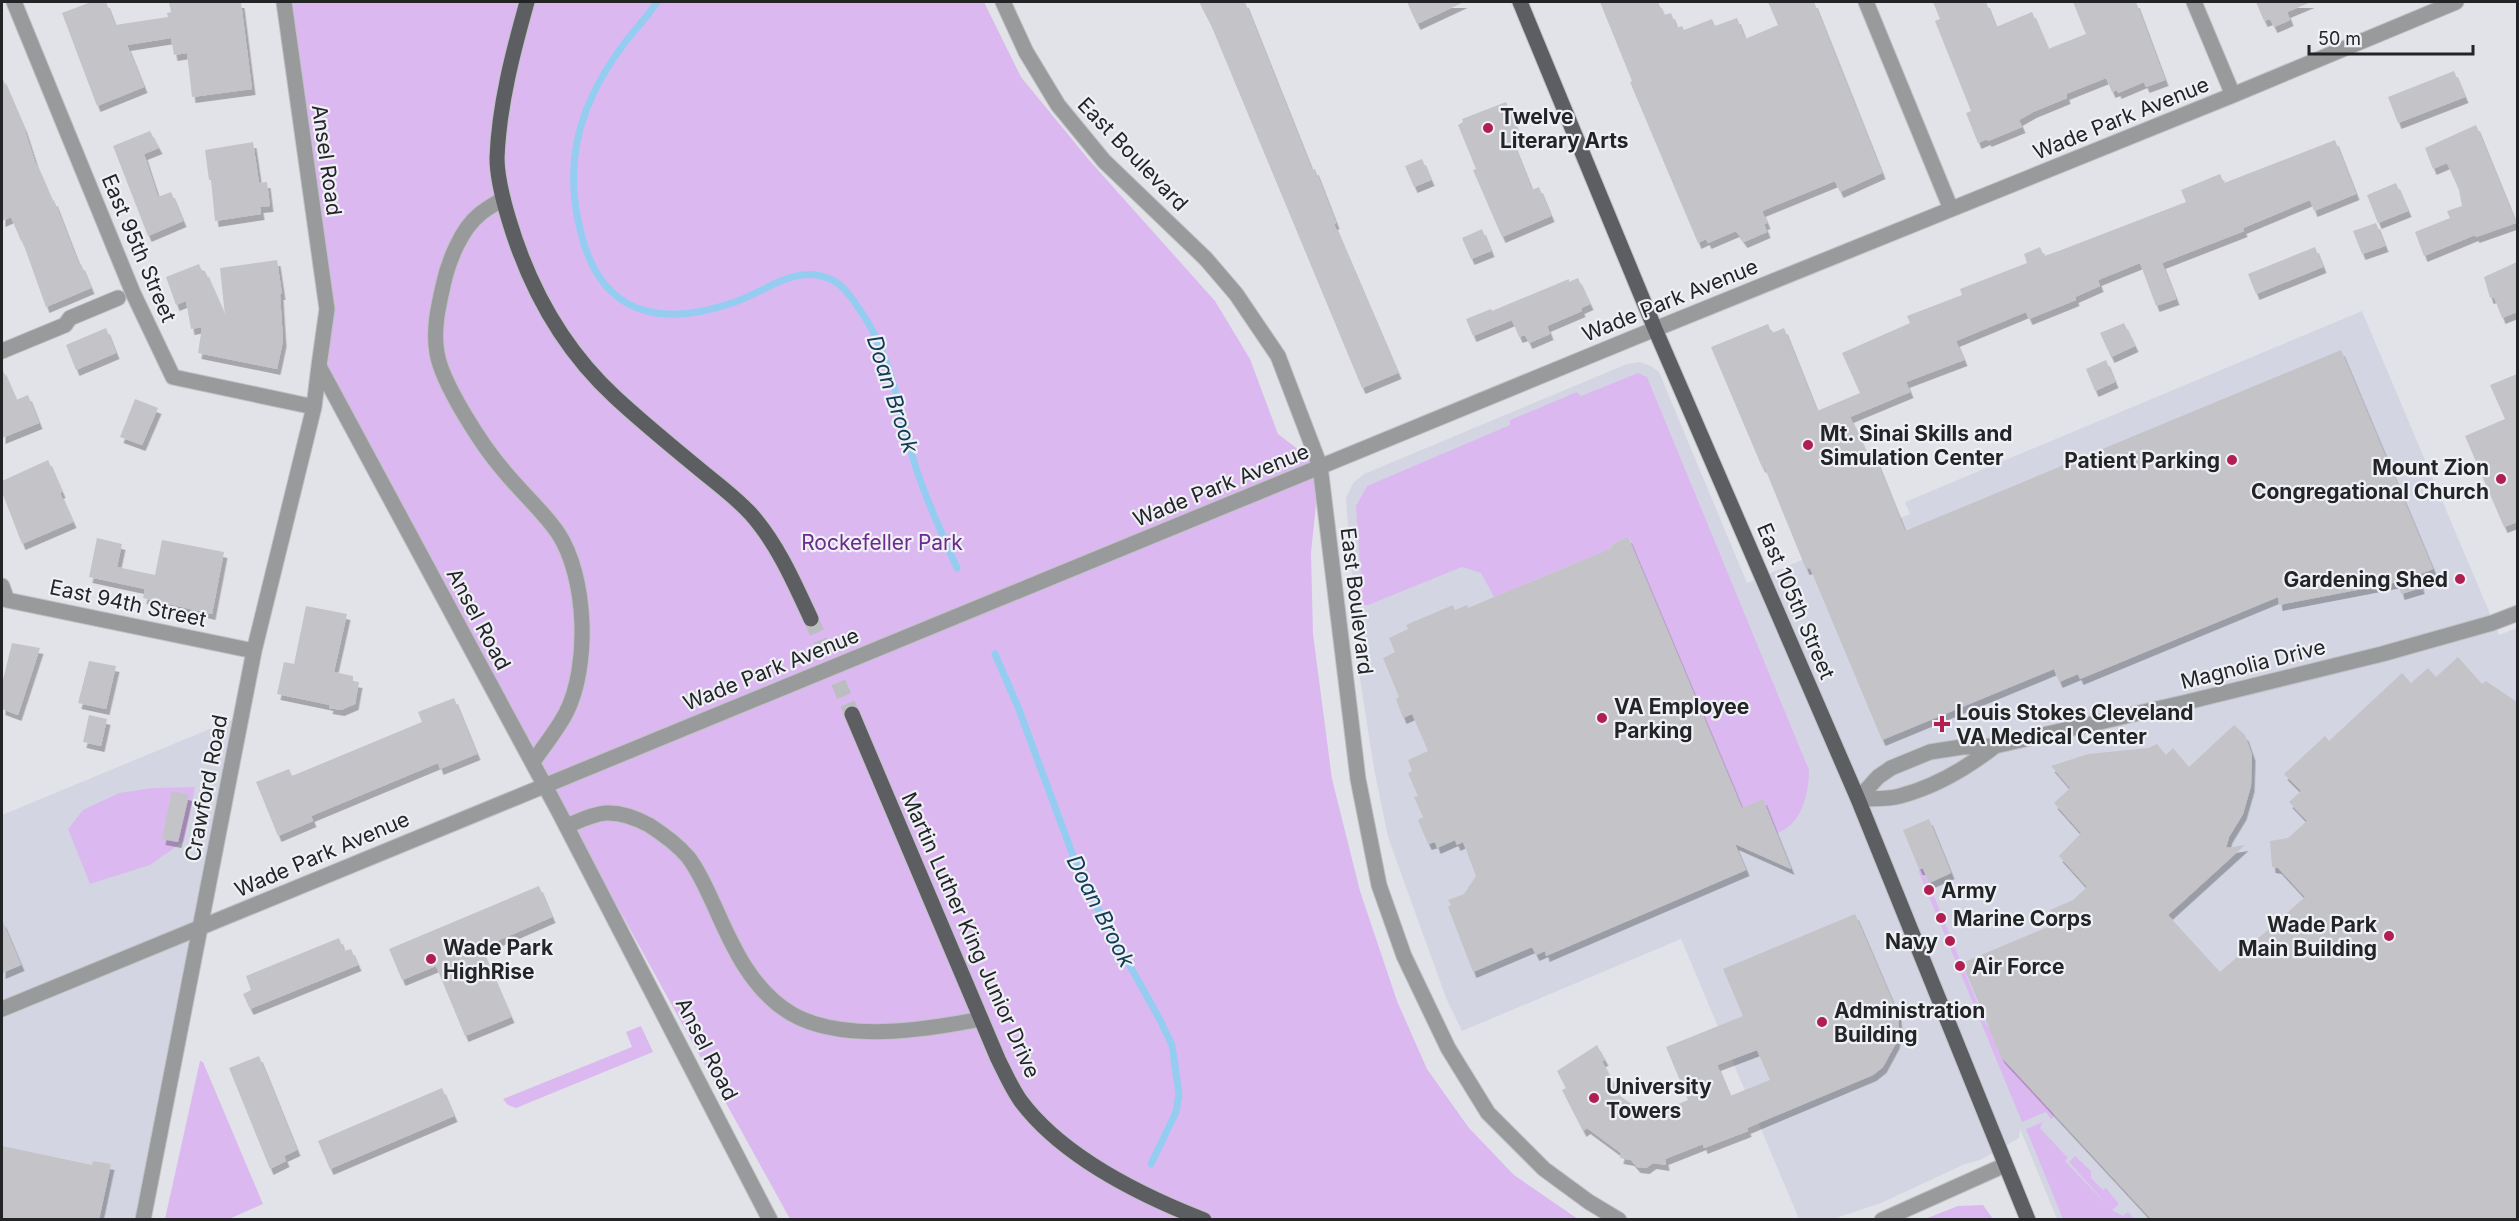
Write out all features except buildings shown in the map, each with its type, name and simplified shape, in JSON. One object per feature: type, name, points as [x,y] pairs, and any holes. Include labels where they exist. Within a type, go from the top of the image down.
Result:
[{"type":"main road","points":[[527,2],[508,75],[497,159],[502,199],[518,250],[539,298],[562,336],[613,395],[750,513],[770,538],[811,619]]},
{"type":"main road","name":"East 105th Street","points":[[1520,2],[1655,329],[1858,799],[2028,1220]]},
{"type":"main road","name":"Martin Luther King Junior Drive","points":[[852,714],[981,1019],[1007,1078],[1020,1100],[1053,1134],[1118,1181],[1156,1201],[1204,1220]]},
{"type":"street","name":"East 95th Street","points":[[14,2],[133,293],[173,377],[314,407]]},
{"type":"street","name":"Ansel Road","points":[[284,2],[327,309],[319,366],[545,784],[770,1220]]},
{"type":"street","name":"East Boulevard","points":[[1003,2],[1026,52],[1058,105],[1078,131],[1104,160],[1206,259],[1236,294],[1278,356],[1320,466],[1358,779],[1379,885],[1404,956],[1448,1048],[1488,1113],[1544,1169],[1619,1220]]},
{"type":"street","points":[[1866,2],[1952,209]]},
{"type":"street","points":[[2194,2],[2233,95]]},
{"type":"street","name":"Wade Park Avenue","points":[[2,1009],[545,784],[2456,2]]},
{"type":"street","points":[[502,199],[478,215],[464,234],[454,254],[441,295],[436,334],[437,354],[443,373],[464,412],[501,468],[558,533],[574,568],[579,591],[581,639],[574,693],[566,712],[533,762]]},
{"type":"street","points":[[2,351],[65,325],[70,318],[118,298]]},
{"type":"street","name":"Crawford Road","points":[[143,1220],[254,651],[314,407],[319,366]]},
{"type":"street","name":"East 94th Street","points":[[2,586],[7,600],[254,651]]},
{"type":"street","name":"Magnolia Drive","points":[[1858,799],[1878,777],[1891,768],[1930,752],[1962,747],[1995,746],[2382,654],[2492,623],[2517,613]]},
{"type":"street","name":"Magnolia Drive","points":[[1858,799],[1901,796],[1943,779],[1978,759],[1995,746]]},
{"type":"street","points":[[567,826],[605,813],[620,814],[639,819],[670,840],[687,856],[700,875],[730,941],[758,985],[775,1002],[810,1022],[849,1030],[869,1031],[942,1027],[981,1019]]},
{"type":"street","points":[[1882,1220],[2006,1165]]},
{"type":"shaded area","name":"Louis Stokes Cleveland VA Medical Center","points":[[2362,311],[2499,635],[2517,628],[2517,1219],[2057,1219],[2020,1129],[2019,1138],[1980,1160],[1965,1164],[1881,1203],[1833,1219],[1799,1219],[1681,939],[1462,1031],[1446,998],[1388,837],[1374,769],[1360,679],[1346,498],[1353,483],[1364,474],[1627,364],[1640,362],[1659,372],[1747,583],[1910,514],[1905,502]]},
{"type":"shaded area","points":[[241,716],[143,1219],[2,1220],[2,815]]},
{"type":"green space","name":"Rockefeller Park","points":[[284,2],[984,2],[1021,77],[1089,160],[1215,301],[1250,359],[1278,434],[1320,466],[1311,553],[1313,634],[1332,779],[1360,891],[1397,1001],[1427,1069],[1469,1128],[1514,1175],[1578,1219],[790,1219],[319,366],[327,309]]},
{"type":"green space","points":[[1638,373],[1647,377],[1809,770],[1808,788],[1798,816],[1786,829],[1777,833],[1763,799],[1742,808],[1629,538],[1611,544],[1612,548],[1494,597],[1481,573],[1462,567],[1363,605],[1356,506],[1367,486],[1510,425],[1510,420],[1577,392],[1581,396]]},
{"type":"green space","points":[[195,787],[184,841],[150,865],[90,884],[68,829],[83,810],[119,793],[152,788]]},
{"type":"green space","points":[[1923,869],[1986,1024],[2056,1115],[2051,1119],[2046,1112],[2022,1122],[1918,870]]},
{"type":"green space","points":[[641,1026],[653,1052],[516,1108],[508,1105],[503,1099],[632,1047],[626,1032]]},
{"type":"green space","points":[[200,1061],[203,1062],[263,1204],[229,1219],[165,1219]]},
{"type":"green space","points":[[2043,1122],[2040,1128],[2068,1158],[2065,1161],[2109,1207],[2069,1162],[2075,1156],[2091,1171],[2091,1178],[2103,1190],[2106,1188],[2119,1204],[2112,1210],[2123,1216],[2128,1212],[2134,1219],[2063,1219],[2026,1129]]},
{"type":"green space","points":[[1983,1205],[1993,1219],[1925,1219],[1958,1206]]},
{"type":"waterway","name":"Doan Brook","points":[[657,2],[603,75],[591,98],[577,144],[574,168],[577,218],[584,244],[595,270],[610,290],[627,303],[647,311],[669,314],[693,313],[718,307],[802,275],[822,276],[840,285],[860,310],[881,348],[917,471],[957,568]]},
{"type":"waterway","name":"Doan Brook","points":[[995,654],[1018,707],[1082,880],[1172,1045],[1179,1094],[1176,1112],[1151,1164]]},
{"type":"tunnel","points":[[811,619],[852,714]]},
{"type":"place","name":"Twelve Literary Arts","points":[[1488,128]]},
{"type":"place","name":"Mt. Sinai Skills and Simulation Center","points":[[1808,445]]},
{"type":"place","name":"Patient Parking","points":[[2232,460]]},
{"type":"place","name":"Mount Zion Congregational Church","points":[[2501,479]]},
{"type":"place","name":"Gardening Shed","points":[[2460,579]]},
{"type":"place","name":"VA Employee Parking","points":[[1602,718]]},
{"type":"place","name":"Louis Stokes Cleveland VA Medical Center","points":[[1942,724]]},
{"type":"place","name":"Army","points":[[1929,890]]},
{"type":"place","name":"Marine Corps","points":[[1941,918]]},
{"type":"place","name":"Wade Park Main Building","points":[[2389,936]]},
{"type":"place","name":"Navy","points":[[1950,941]]},
{"type":"place","name":"Wade Park HighRise","points":[[431,959]]},
{"type":"place","name":"Air Force","points":[[1960,966]]},
{"type":"place","name":"Administration Building","points":[[1822,1022]]},
{"type":"place","name":"University Towers","points":[[1594,1098]]}]
